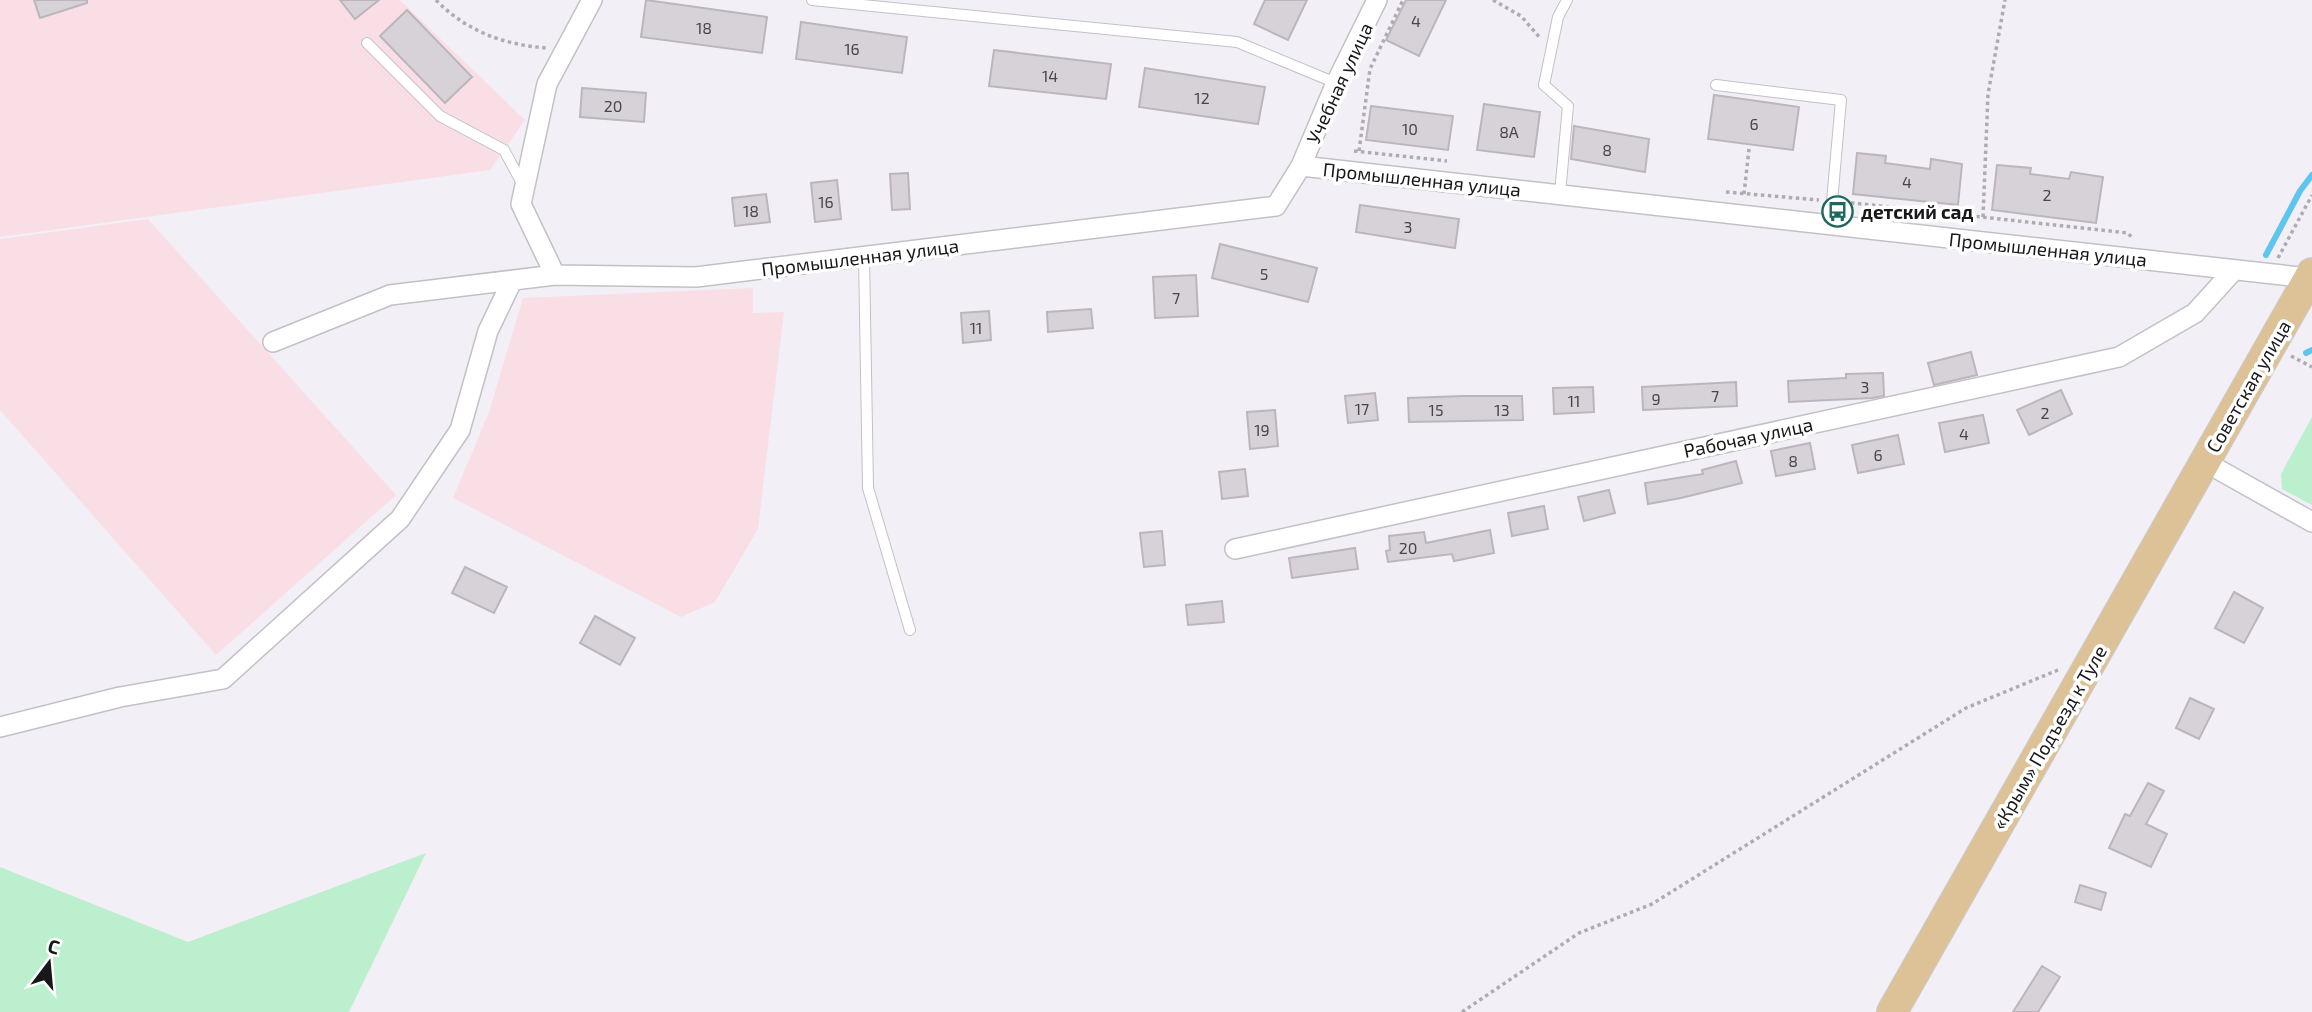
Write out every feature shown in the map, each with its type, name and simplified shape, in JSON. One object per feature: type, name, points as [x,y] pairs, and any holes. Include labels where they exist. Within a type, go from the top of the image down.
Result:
[{"type":"main road","name":"Советская улица","points":[[2205,462],[2310,276]]},
{"type":"main road","name":"«Крым» Подъезд к Туле","points":[[1892,1012],[2205,462]]},
{"type":"street","points":[[555,275],[521,204],[547,84],[592,0]]},
{"type":"street","name":"Учебная улица","points":[[1301,166],[1336,83],[1377,0]]},
{"type":"street","name":"Промышленная улица","points":[[273,342],[390,295],[555,275],[696,277],[1276,206],[1301,166],[1560,193],[2269,275],[2310,276]]},
{"type":"street","name":"Рабочая улица","points":[[1235,549],[2119,357],[2195,313],[2234,270]]},
{"type":"street","points":[[0,727],[120,697],[223,679],[400,519],[460,430],[488,331],[512,281]]},
{"type":"street","points":[[2205,462],[2312,522]]},
{"type":"lane","points":[[813,0],[1237,43],[1336,83]]},
{"type":"lane","points":[[1560,193],[1568,106],[1544,85],[1558,17],[1567,0]]},
{"type":"lane","points":[[367,43],[440,116],[504,150],[524,189]]},
{"type":"lane","points":[[1716,85],[1841,100],[1830,224]]},
{"type":"lane","points":[[864,257],[868,488],[910,630]]},
{"type":"path","points":[[436,0],[453,18],[490,38],[525,47],[566,48]]},
{"type":"path","points":[[1359,150],[1370,69],[1403,0]]},
{"type":"path","points":[[1493,0],[1521,16],[1551,52]]},
{"type":"path","points":[[1983,217],[1988,94],[2005,0]]},
{"type":"path","points":[[1744,194],[1749,149]]},
{"type":"path","points":[[1345,153],[1359,150],[1454,162]]},
{"type":"path","points":[[1718,191],[2128,233],[2152,260]]},
{"type":"path","points":[[2269,275],[2312,195]]},
{"type":"path","points":[[1462,1012],[1579,933],[1652,904],[1966,708],[2060,669]]},
{"type":"shaded area","points":[[0,0],[400,0],[525,120],[490,170],[0,237]]},
{"type":"shaded area","points":[[148,219],[396,495],[216,655],[0,410],[0,239]]},
{"type":"shaded area","points":[[753,288],[753,313],[784,312],[758,529],[715,602],[681,617],[453,498],[489,412],[523,298]]},
{"type":"green space","points":[[2312,417],[2312,505],[2282,489],[2281,474]]},
{"type":"green space","points":[[426,853],[349,1012],[0,1012],[0,867],[188,942]]},
{"type":"building","points":[[34,0],[87,0],[87,3],[40,18]]},
{"type":"building","points":[[340,0],[379,0],[355,19]]},
{"type":"building","points":[[646,0],[767,17],[762,53],[641,37]]},
{"type":"building","points":[[1265,0],[1307,0],[1288,40],[1254,24]]},
{"type":"building","points":[[1406,0],[1446,0],[1419,56],[1386,40]]},
{"type":"building","points":[[407,10],[472,77],[445,103],[380,36]]},
{"type":"building","points":[[801,22],[907,37],[902,73],[796,59]]},
{"type":"building","points":[[994,50],[1111,64],[1106,99],[989,86]]},
{"type":"building","points":[[1145,68],[1265,87],[1258,124],[1139,107]]},
{"type":"building","points":[[582,88],[646,93],[644,122],[580,117]]},
{"type":"building","points":[[1714,95],[1799,107],[1793,150],[1708,139]]},
{"type":"building","points":[[1484,104],[1540,112],[1534,157],[1477,150]]},
{"type":"building","points":[[1371,106],[1453,116],[1448,150],[1366,140]]},
{"type":"building","points":[[1574,126],[1649,139],[1645,172],[1571,159]]},
{"type":"building","points":[[1857,153],[1886,156],[1885,163],[1930,169],[1931,159],[1962,164],[1958,205],[1853,194]]},
{"type":"building","points":[[1997,165],[2031,168],[2030,174],[2069,179],[2071,172],[2103,177],[2096,223],[1992,210]]},
{"type":"building","points":[[908,173],[910,209],[892,210],[890,174]]},
{"type":"building","points":[[837,180],[841,219],[815,222],[811,183]]},
{"type":"building","points":[[766,194],[770,222],[735,226],[732,198]]},
{"type":"building","points":[[1360,205],[1459,219],[1455,248],[1356,232]]},
{"type":"building","points":[[1220,244],[1317,268],[1308,302],[1212,278]]},
{"type":"building","points":[[1196,275],[1198,316],[1155,318],[1153,277]]},
{"type":"building","points":[[1091,309],[1093,328],[1048,332],[1047,312]]},
{"type":"building","points":[[989,311],[991,340],[963,343],[961,313]]},
{"type":"building","points":[[1971,352],[1977,375],[1934,385],[1928,363]]},
{"type":"building","points":[[1883,373],[1884,396],[1789,402],[1788,381],[1846,378],[1846,374]]},
{"type":"building","points":[[1736,382],[1737,406],[1643,410],[1642,387]]},
{"type":"building","points":[[1593,387],[1594,412],[1554,414],[1553,388]]},
{"type":"building","points":[[2061,390],[2072,414],[2029,435],[2017,410]]},
{"type":"building","points":[[1375,393],[1378,420],[1348,423],[1345,396]]},
{"type":"building","points":[[1522,396],[1523,420],[1409,422],[1408,398]]},
{"type":"building","points":[[1275,410],[1278,446],[1250,449],[1247,412]]},
{"type":"building","points":[[1983,415],[1989,443],[1945,452],[1939,423]]},
{"type":"building","points":[[1898,435],[1904,464],[1858,473],[1852,445]]},
{"type":"building","points":[[1810,443],[1815,469],[1776,476],[1771,451]]},
{"type":"building","points":[[1736,461],[1742,483],[1648,504],[1645,483],[1703,474],[1702,470]]},
{"type":"building","points":[[1245,469],[1248,496],[1222,499],[1219,472]]},
{"type":"building","points":[[1609,490],[1615,513],[1584,521],[1578,497]]},
{"type":"building","points":[[1544,506],[1548,529],[1512,536],[1508,513]]},
{"type":"building","points":[[1490,530],[1494,553],[1454,561],[1452,554],[1388,562],[1386,551],[1390,550],[1389,536],[1424,532],[1426,543]]},
{"type":"building","points":[[1162,531],[1165,565],[1144,567],[1140,533]]},
{"type":"building","points":[[1355,548],[1358,569],[1292,578],[1289,558]]},
{"type":"building","points":[[465,567],[507,587],[494,613],[452,593]]},
{"type":"building","points":[[2234,592],[2263,608],[2244,643],[2215,628]]},
{"type":"building","points":[[1222,601],[1224,622],[1188,625],[1186,605]]},
{"type":"building","points":[[595,616],[635,638],[620,665],[580,643]]},
{"type":"building","points":[[2190,698],[2214,709],[2199,739],[2176,728]]},
{"type":"building","points":[[2148,783],[2164,791],[2146,824],[2167,834],[2151,867],[2109,848],[2125,814],[2130,816]]},
{"type":"building","points":[[2080,885],[2106,893],[2101,910],[2075,902]]},
{"type":"building","points":[[2042,966],[2060,977],[2038,1012],[2013,1012]]},
{"type":"waterway","points":[[2266,255],[2300,191],[2312,175]]},
{"type":"waterway","points":[[2306,353],[2312,350]]},
{"type":"place","name":"детский сад","points":[[1838,211]]}]
